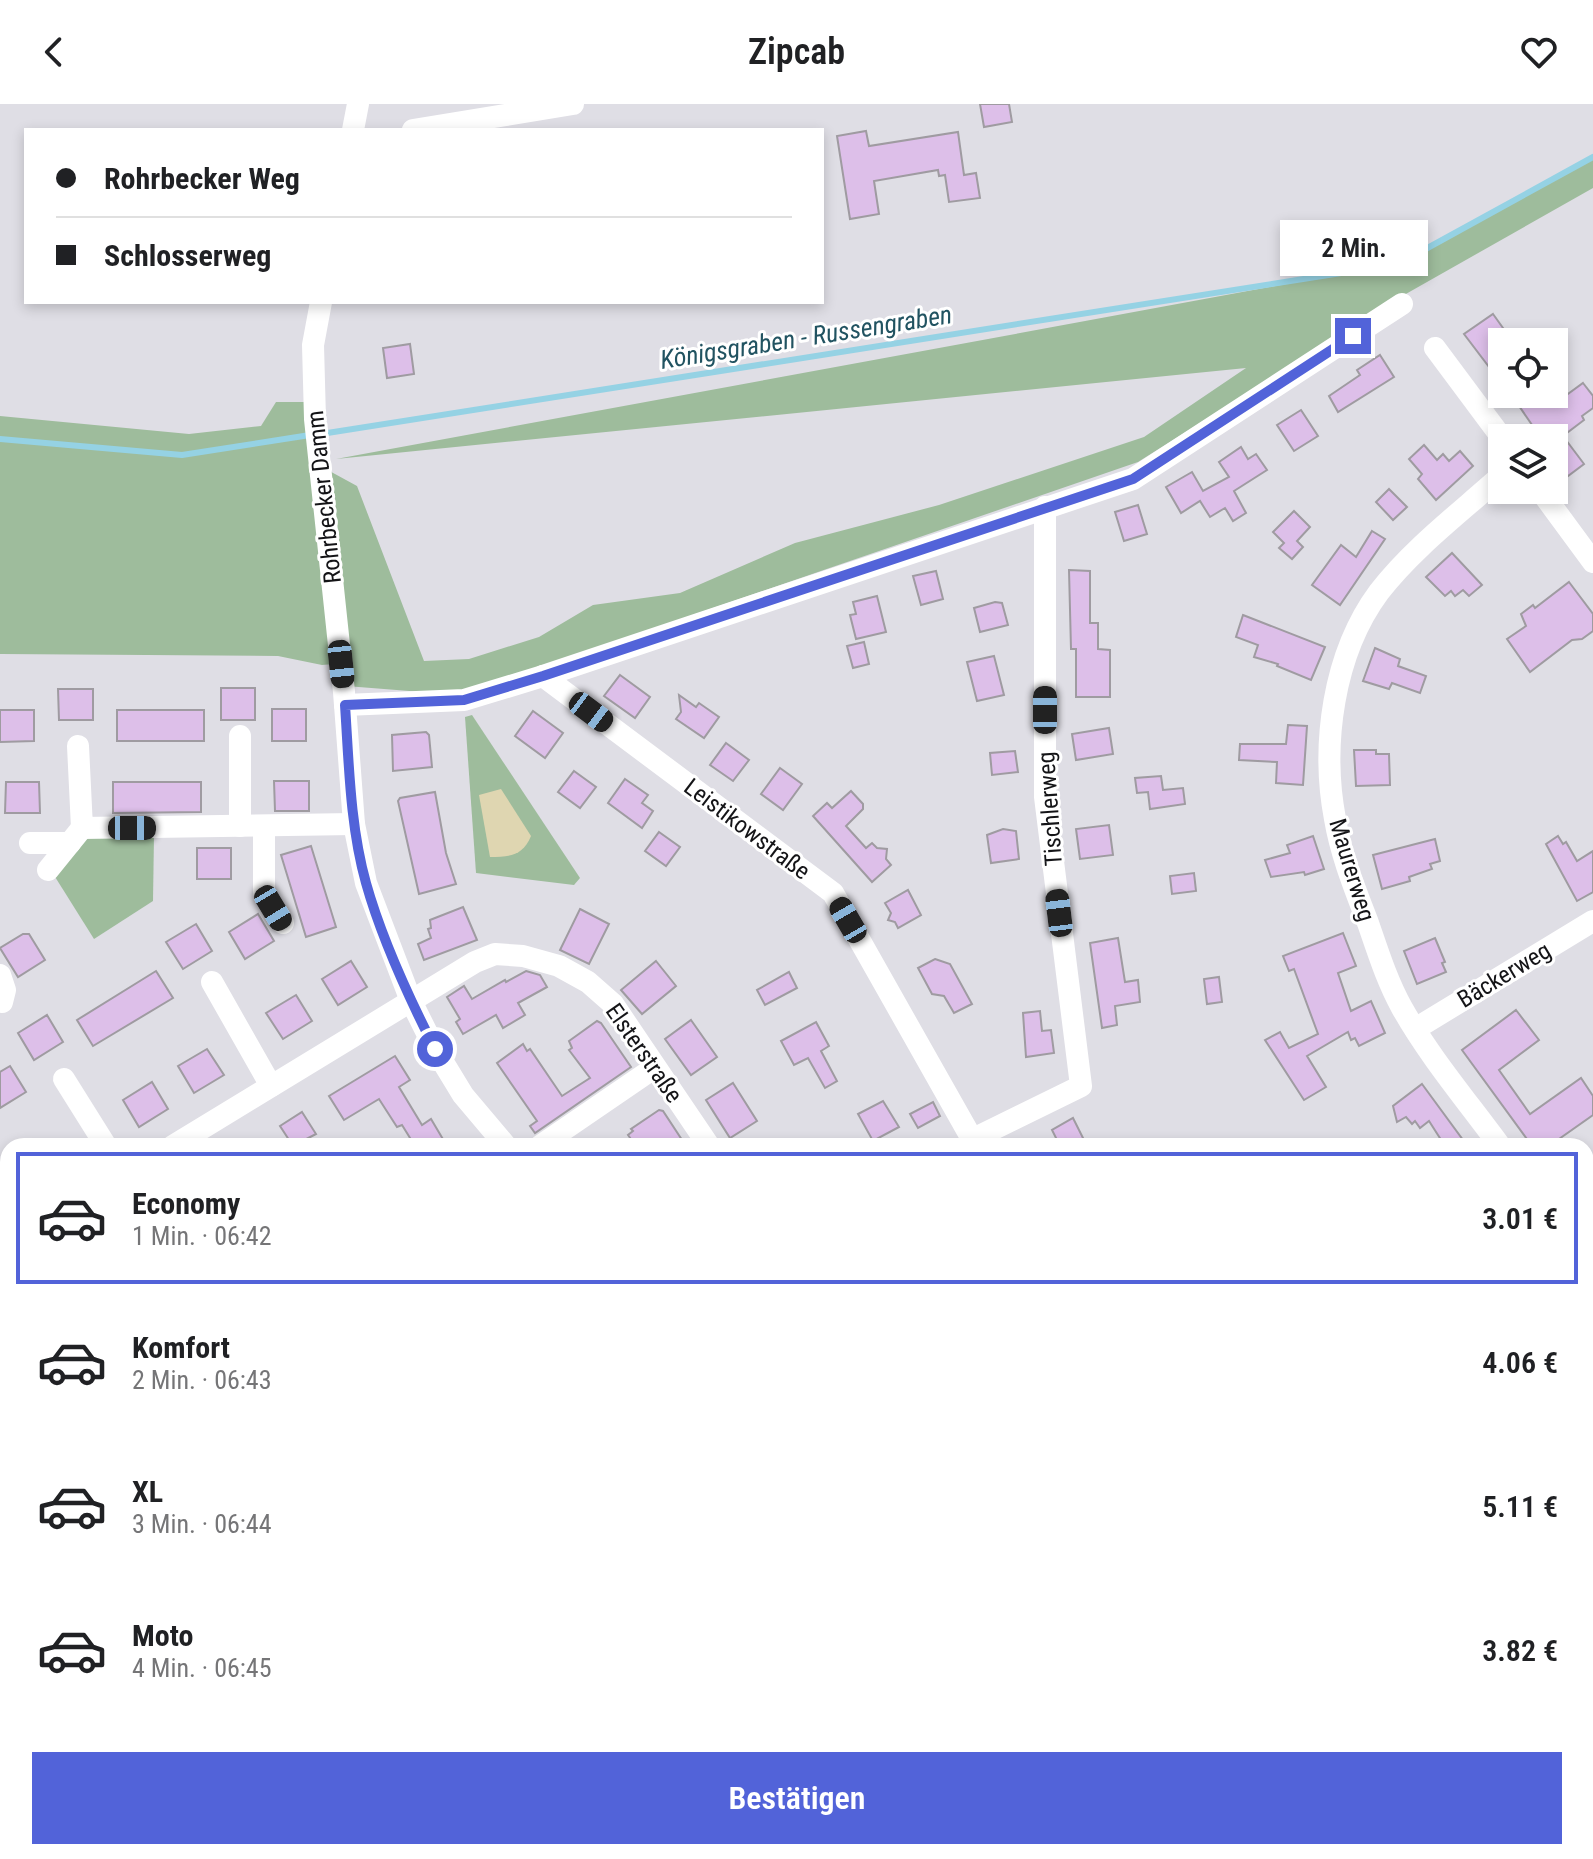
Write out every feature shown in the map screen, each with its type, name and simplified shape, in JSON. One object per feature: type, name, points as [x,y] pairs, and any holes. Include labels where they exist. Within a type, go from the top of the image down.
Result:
[{"type":"street","points":[[353,128],[358,104]]},
{"type":"street","points":[[425,128],[573,104]]},
{"type":"street","name":"Rohrbecker Damm","points":[[321,304],[313,345],[315,419],[354,824],[366,883],[411,1001],[463,1095],[499,1138]]},
{"type":"street","points":[[344,698],[464,700],[1133,479],[1402,304]]},
{"type":"street","points":[[1435,348],[1492,424]]},
{"type":"street","name":"Maurerweg","points":[[1488,488],[1401,566],[1378,594],[1346,658],[1335,701],[1329,753],[1335,819],[1351,878],[1390,985],[1415,1029],[1494,1138]]},
{"type":"street","points":[[1550,504],[1593,562]]},
{"type":"street","name":"Tischlerweg","points":[[983,1138],[1081,1086],[1045,797],[1045,507]]},
{"type":"street","name":"Leistikowstraße","points":[[543,676],[833,893],[973,1138]]},
{"type":"street","points":[[240,736],[240,826]]},
{"type":"street","points":[[48,870],[76,836],[78,746]]},
{"type":"street","points":[[30,843],[76,836],[240,826],[354,824]]},
{"type":"street","points":[[264,826],[264,892],[283,923]]},
{"type":"street","name":"Bäckerweg","points":[[1415,1029],[1593,921]]},
{"type":"street","name":"Elsterstraße","points":[[186,1138],[475,962],[495,954],[523,956],[559,966],[588,982],[613,1004],[703,1138]]},
{"type":"street","points":[[0,975],[5,990],[2,1002]]},
{"type":"street","points":[[212,982],[271,1086]]},
{"type":"street","points":[[552,1138],[654,1068]]},
{"type":"street","points":[[64,1079],[101,1138]]},
{"type":"green space","points":[[1593,157],[1593,188],[1397,299],[1138,462],[460,695],[346,686],[334,664],[322,665],[278,656],[0,654],[0,416],[189,434],[261,426],[276,402],[307,402],[313,462],[357,486],[424,661],[469,659],[539,637],[593,605],[680,593],[795,543],[939,505],[1144,437],[1246,368],[336,459],[1373,268],[1422,251]]},
{"type":"green space","points":[[472,715],[580,878],[574,885],[476,873],[465,717]]},
{"type":"green space","points":[[154,835],[153,901],[94,939],[52,872],[84,838]]},
{"type":"sand","points":[[501,789],[531,836],[524,848],[515,854],[490,857],[479,795]]},
{"type":"building","points":[[980,104],[1009,104],[1012,122],[984,127]]},
{"type":"building","points":[[866,131],[869,146],[958,132],[964,175],[976,173],[980,198],[949,202],[945,175],[939,176],[938,170],[874,181],[879,214],[850,219],[837,136]]},
{"type":"building","points":[[1493,314],[1503,328],[1488,328],[1488,366],[1464,334]]},
{"type":"building","points":[[410,344],[414,374],[387,378],[383,348]]},
{"type":"building","points":[[1380,355],[1394,377],[1338,412],[1329,396],[1360,375],[1357,370]]},
{"type":"building","points":[[1583,383],[1593,396],[1593,408],[1568,432],[1568,424],[1531,424],[1520,408],[1568,408],[1568,394]]},
{"type":"building","points":[[1301,410],[1318,436],[1294,451],[1277,425]]},
{"type":"building","points":[[1568,443],[1584,464],[1568,476]]},
{"type":"building","points":[[1424,445],[1437,460],[1443,454],[1449,461],[1460,451],[1473,466],[1436,500],[1418,479],[1422,474],[1409,459]]},
{"type":"building","points":[[1241,447],[1248,459],[1256,454],[1267,470],[1234,491],[1246,513],[1233,521],[1225,508],[1210,517],[1200,501],[1181,513],[1166,487],[1192,472],[1203,491],[1229,477],[1219,462]]},
{"type":"building","points":[[1389,489],[1407,507],[1393,520],[1376,502]]},
{"type":"building","points":[[1138,505],[1147,534],[1124,541],[1115,512]]},
{"type":"building","points":[[1294,511],[1310,527],[1297,541],[1303,547],[1292,559],[1279,548],[1284,543],[1273,532]]},
{"type":"building","points":[[1372,531],[1385,539],[1340,605],[1312,585],[1341,545],[1356,557]]},
{"type":"building","points":[[1452,553],[1482,585],[1469,596],[1463,590],[1455,596],[1451,591],[1445,596],[1426,577]]},
{"type":"building","points":[[1069,570],[1090,571],[1090,623],[1098,623],[1098,649],[1110,650],[1110,697],[1076,697],[1076,649],[1071,649]]},
{"type":"building","points":[[936,571],[943,599],[921,605],[913,576]]},
{"type":"building","points":[[1569,582],[1593,614],[1593,631],[1582,639],[1572,640],[1530,672],[1507,639],[1526,626],[1521,614],[1533,605],[1535,608]]},
{"type":"building","points":[[877,596],[886,632],[856,639],[850,615],[856,614],[853,602]]},
{"type":"building","points":[[1002,603],[1008,625],[980,632],[974,608]]},
{"type":"building","points":[[1243,615],[1325,647],[1311,680],[1278,664],[1254,657],[1258,645],[1236,637]]},
{"type":"building","points":[[864,642],[869,664],[853,668],[847,646]]},
{"type":"building","points":[[1375,648],[1400,659],[1398,666],[1426,676],[1420,693],[1392,683],[1389,689],[1363,681]]},
{"type":"building","points":[[994,656],[1004,695],[977,701],[967,662]]},
{"type":"building","points":[[620,675],[650,697],[635,718],[604,696]]},
{"type":"building","points":[[221,688],[255,688],[255,720],[221,720]]},
{"type":"building","points":[[58,689],[93,689],[93,720],[59,720]]},
{"type":"building","points":[[679,695],[696,707],[699,703],[719,717],[704,738],[676,719],[681,712]]},
{"type":"building","points":[[272,709],[306,709],[306,741],[272,741]]},
{"type":"building","points":[[0,710],[34,710],[34,741],[0,742]]},
{"type":"building","points":[[117,710],[204,710],[204,741],[117,741]]},
{"type":"building","points":[[533,711],[563,733],[545,758],[515,736]]},
{"type":"building","points":[[1288,725],[1307,726],[1303,785],[1276,783],[1277,762],[1239,760],[1240,744],[1286,744]]},
{"type":"building","points":[[1109,728],[1113,754],[1076,760],[1072,734]]},
{"type":"building","points":[[426,732],[429,735],[432,767],[393,771],[392,735]]},
{"type":"building","points":[[726,743],[749,760],[733,781],[710,765]]},
{"type":"building","points":[[1354,750],[1376,750],[1376,754],[1389,754],[1390,785],[1356,786]]},
{"type":"building","points":[[1015,751],[1018,772],[992,775],[990,753]]},
{"type":"building","points":[[780,768],[802,784],[783,810],[761,794]]},
{"type":"building","points":[[574,771],[596,787],[580,808],[558,792]]},
{"type":"building","points":[[1161,776],[1163,790],[1183,788],[1185,804],[1150,809],[1148,792],[1137,793],[1135,778]]},
{"type":"building","points":[[625,779],[648,795],[642,803],[653,811],[642,828],[608,803]]},
{"type":"building","points":[[274,781],[309,781],[309,811],[275,811]]},
{"type":"building","points":[[6,782],[39,782],[40,813],[5,813]]},
{"type":"building","points":[[113,782],[201,782],[201,812],[113,813]]},
{"type":"building","points":[[851,791],[863,804],[863,809],[846,826],[866,848],[872,843],[877,848],[887,849],[886,859],[891,865],[872,882],[813,816],[827,803],[832,808]]},
{"type":"building","points":[[435,792],[446,853],[456,884],[419,894],[398,801],[400,798]]},
{"type":"building","points":[[1109,825],[1113,855],[1080,859],[1076,829]]},
{"type":"building","points":[[1003,829],[1016,831],[1019,859],[991,863],[987,835]]},
{"type":"building","points":[[659,832],[680,847],[666,866],[645,851]]},
{"type":"building","points":[[1313,836],[1324,869],[1305,875],[1304,872],[1271,877],[1265,860],[1290,853],[1287,845]]},
{"type":"building","points":[[1558,836],[1563,844],[1566,842],[1577,861],[1593,851],[1593,892],[1577,901],[1546,844]]},
{"type":"building","points":[[1435,839],[1440,861],[1430,864],[1432,869],[1409,877],[1410,881],[1382,889],[1373,855]]},
{"type":"building","points":[[311,846],[336,927],[306,937],[281,855]]},
{"type":"building","points":[[197,848],[231,848],[231,879],[197,879]]},
{"type":"building","points":[[1194,873],[1196,891],[1172,894],[1170,876]]},
{"type":"building","points":[[908,890],[921,915],[898,928],[895,922],[888,920],[891,913],[885,903]]},
{"type":"building","points":[[463,907],[477,940],[424,960],[418,944],[431,938],[428,929],[431,928],[430,920]]},
{"type":"building","points":[[580,909],[609,924],[589,964],[560,950]]},
{"type":"building","points":[[258,914],[274,941],[245,959],[229,932]]},
{"type":"building","points":[[196,924],[212,951],[183,969],[166,942]]},
{"type":"building","points":[[1343,933],[1356,966],[1338,973],[1351,1011],[1371,1001],[1385,1033],[1359,1046],[1355,1038],[1351,1040],[1348,1032],[1307,1056],[1326,1087],[1304,1100],[1265,1040],[1280,1032],[1289,1048],[1318,1034],[1294,969],[1289,971],[1283,956]]},
{"type":"building","points":[[23,934],[29,934],[45,960],[18,977],[0,948]]},
{"type":"building","points":[[1118,938],[1125,982],[1138,980],[1140,1002],[1115,1006],[1117,1025],[1102,1028],[1090,943]]},
{"type":"building","points":[[1435,938],[1446,972],[1417,984],[1404,951]]},
{"type":"building","points":[[935,959],[950,964],[972,1004],[954,1013],[944,996],[932,994],[918,968]]},
{"type":"building","points":[[351,961],[367,987],[338,1005],[322,979]]},
{"type":"building","points":[[656,961],[676,986],[642,1014],[621,990]]},
{"type":"building","points":[[156,971],[173,998],[93,1046],[77,1020]]},
{"type":"building","points":[[526,971],[540,975],[547,987],[518,1003],[525,1015],[503,1028],[496,1015],[463,1034],[456,1022],[460,1019],[447,997],[464,986],[472,999]]},
{"type":"building","points":[[789,972],[797,988],[765,1005],[757,990]]},
{"type":"building","points":[[1219,977],[1222,1002],[1207,1004],[1204,979]]},
{"type":"building","points":[[296,995],[312,1021],[283,1039],[266,1013]]},
{"type":"building","points":[[1516,1010],[1539,1040],[1499,1070],[1530,1114],[1581,1078],[1593,1096],[1593,1115],[1560,1138],[1526,1138],[1462,1050]]},
{"type":"building","points":[[1040,1011],[1042,1031],[1051,1030],[1054,1053],[1026,1057],[1023,1013]]},
{"type":"building","points":[[47,1015],[63,1042],[34,1060],[18,1033]]},
{"type":"building","points":[[691,1020],[717,1057],[691,1075],[665,1039]]},
{"type":"building","points":[[597,1021],[631,1067],[535,1133],[530,1126],[537,1121],[497,1063],[523,1044],[527,1051],[530,1049],[562,1096],[590,1078],[569,1050],[572,1048],[569,1041]]},
{"type":"building","points":[[816,1022],[829,1046],[821,1051],[837,1081],[825,1088],[808,1058],[794,1065],[781,1041]]},
{"type":"building","points":[[207,1049],[224,1075],[194,1093],[178,1066]]},
{"type":"building","points":[[395,1056],[410,1080],[399,1087],[422,1125],[431,1119],[442,1138],[410,1138],[402,1125],[397,1127],[379,1099],[344,1120],[329,1096]]},
{"type":"building","points":[[10,1066],[26,1092],[0,1108],[0,1072]]},
{"type":"building","points":[[152,1082],[168,1109],[139,1127],[123,1100]]},
{"type":"building","points":[[733,1083],[757,1121],[730,1138],[706,1100]]},
{"type":"building","points":[[1422,1084],[1462,1138],[1440,1138],[1429,1121],[1420,1128],[1415,1121],[1412,1124],[1406,1117],[1397,1122],[1393,1106]]},
{"type":"building","points":[[883,1101],[899,1127],[879,1138],[871,1138],[858,1114]]},
{"type":"building","points":[[933,1102],[940,1116],[918,1128],[910,1114]]},
{"type":"building","points":[[659,1110],[663,1111],[681,1138],[630,1138],[628,1135],[633,1131],[631,1129]]},
{"type":"building","points":[[302,1112],[316,1134],[308,1138],[288,1138],[280,1126]]},
{"type":"building","points":[[1073,1118],[1083,1138],[1056,1138],[1052,1130]]},
{"type":"waterway","name":"Königsgraben - Russengraben","points":[[321,434],[1373,268],[1422,251],[1593,157]]},
{"type":"waterway","name":"Königsgraben - Russengraben","points":[[0,439],[182,455],[310,435]]},
{"type":"route","points":[[435,1049],[388,946],[366,883],[354,824],[345,705],[464,700],[1133,479],[1353,336]]}]
